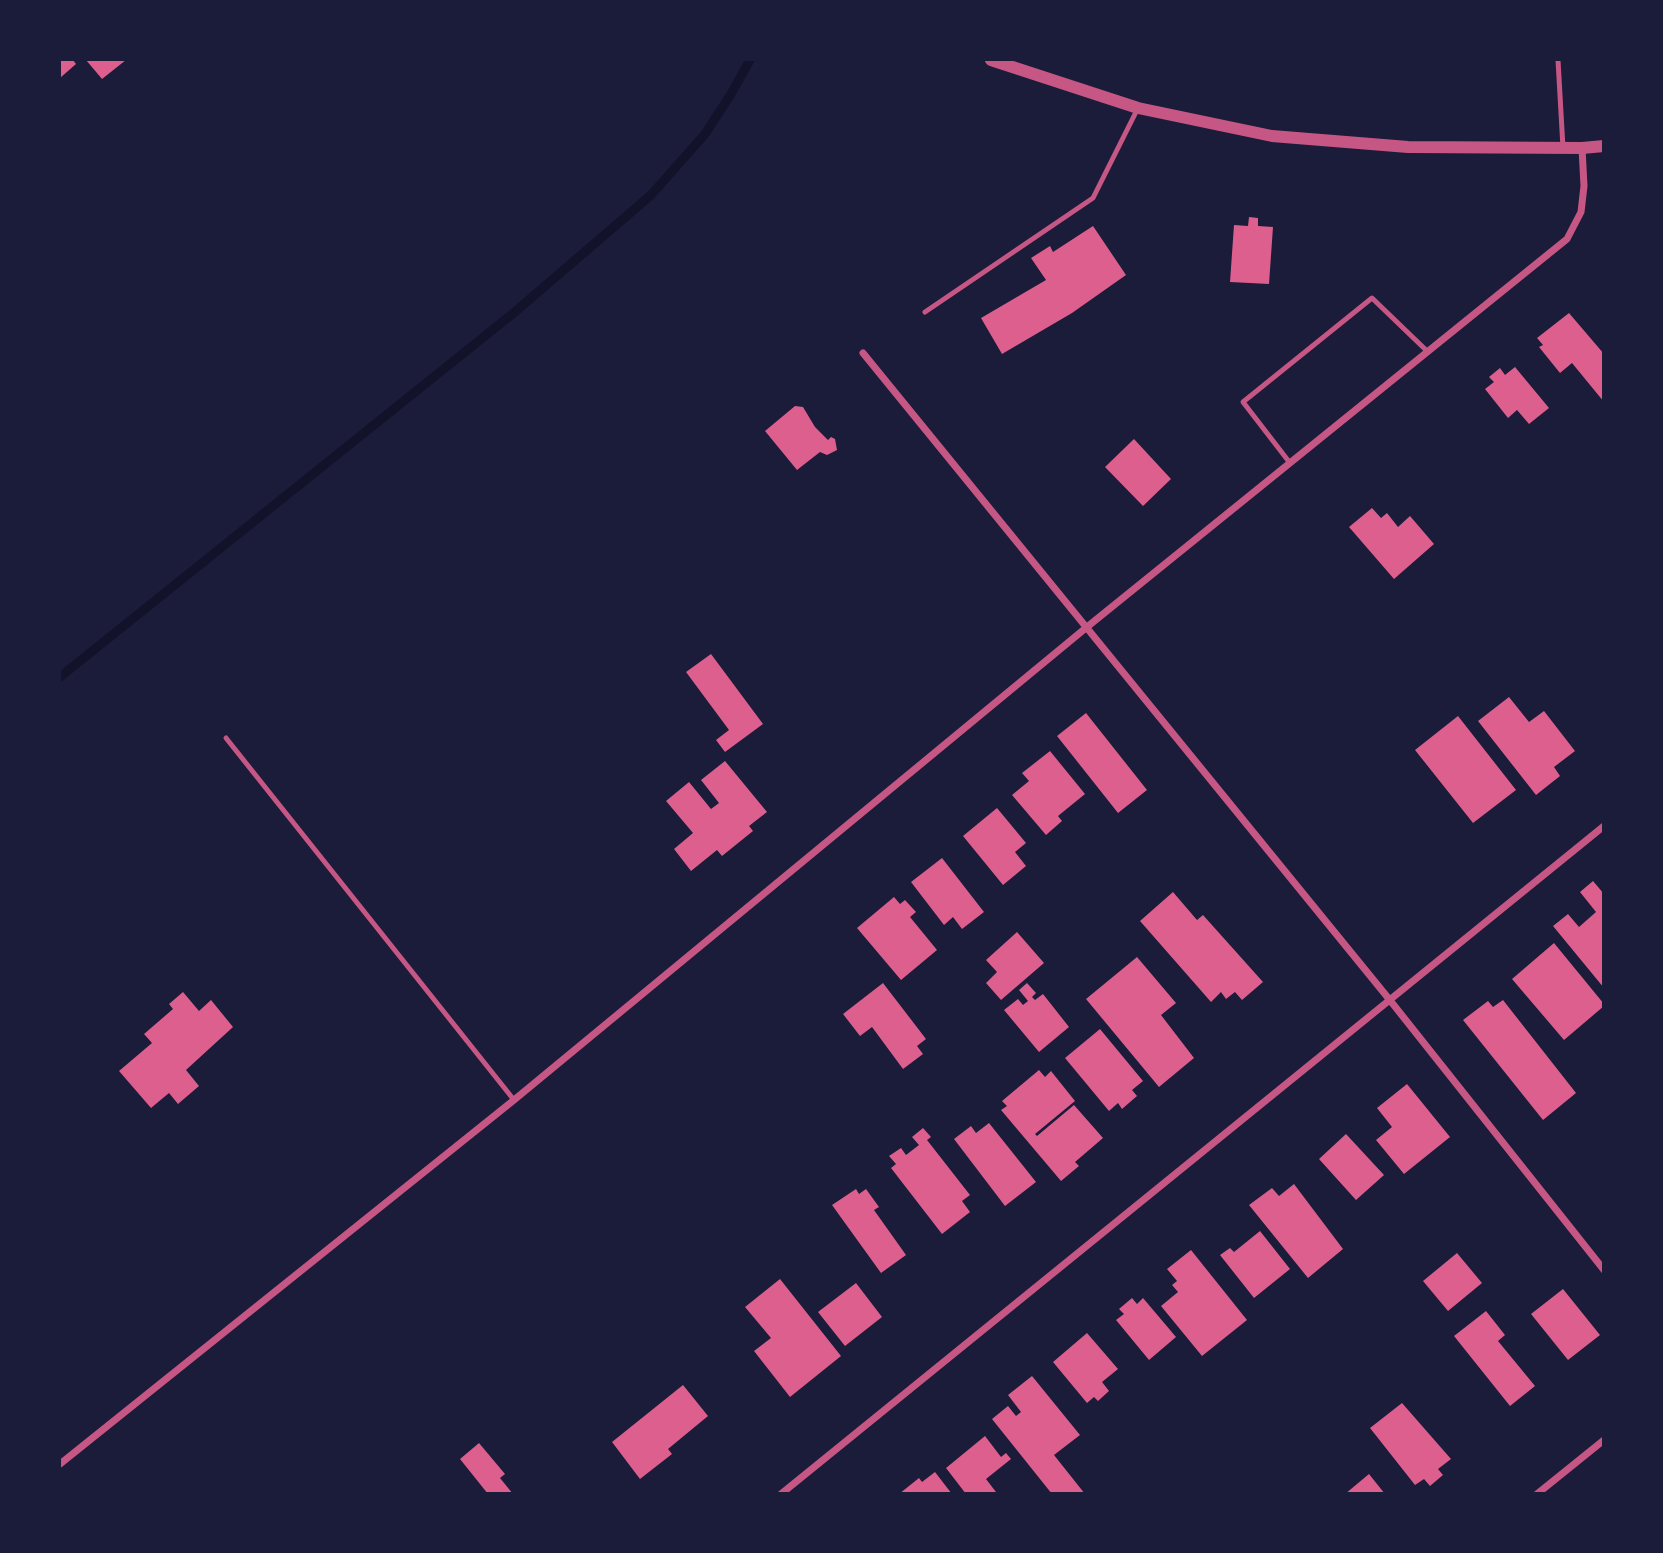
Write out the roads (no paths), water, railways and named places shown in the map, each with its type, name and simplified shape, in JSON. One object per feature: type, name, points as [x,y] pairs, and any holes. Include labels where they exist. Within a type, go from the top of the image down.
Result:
[{"type":"street","points":[[991,60],[1138,108],[1272,136],[1409,147],[1604,146]]},
{"type":"street","points":[[60,1464],[514,1100],[1087,627],[1567,239],[1581,212],[1584,186],[1582,148]]},
{"type":"street","points":[[863,354],[1389,999],[1604,1270]]},
{"type":"street","points":[[781,1493],[1604,827]]},
{"type":"street","points":[[1537,1493],[1604,1440]]},
{"type":"lane","points":[[1558,60],[1563,148]]},
{"type":"lane","points":[[925,312],[1093,198],[1138,108]]},
{"type":"lane","points":[[1290,463],[1243,402],[1372,298],[1427,351]]},
{"type":"lane","points":[[226,738],[514,1100]]},
{"type":"waterway","points":[[60,677],[516,311],[651,195],[705,134],[750,60]]}]
